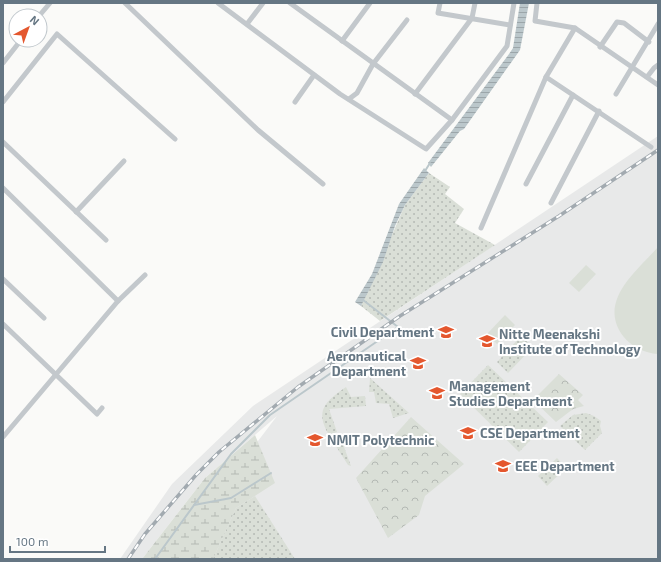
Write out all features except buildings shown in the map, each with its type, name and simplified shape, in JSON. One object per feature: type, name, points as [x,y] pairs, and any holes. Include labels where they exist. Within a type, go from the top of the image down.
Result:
[{"type":"street","points":[[125,3],[258,130],[323,184]]},
{"type":"street","points":[[218,3],[340,94],[426,149],[452,120],[507,46],[514,3]]},
{"type":"street","points":[[247,24],[263,3]]},
{"type":"street","points":[[290,3],[452,120]]},
{"type":"street","points":[[342,41],[370,3]]},
{"type":"street","points":[[440,3],[438,13],[510,25]]},
{"type":"street","points":[[415,94],[472,18],[475,3]]},
{"type":"street","points":[[538,3],[535,21],[575,28],[600,47],[658,85]]},
{"type":"street","points":[[349,99],[357,93],[374,64],[407,20]]},
{"type":"street","points":[[600,47],[617,22],[624,23],[649,42]]},
{"type":"street","points":[[616,94],[649,42],[658,24]]},
{"type":"street","points":[[481,228],[546,77],[575,28]]},
{"type":"street","points":[[3,102],[57,34],[175,139]]},
{"type":"street","points":[[3,63],[15,48]]},
{"type":"street","points":[[647,78],[658,65]]},
{"type":"street","points":[[295,102],[314,75]]},
{"type":"street","points":[[546,77],[599,111],[651,148]]},
{"type":"street","points":[[526,184],[573,95]]},
{"type":"street","points":[[551,203],[599,111]]},
{"type":"street","points":[[3,142],[106,240]]},
{"type":"street","points":[[76,212],[124,161]]},
{"type":"street","points":[[3,188],[118,301]]},
{"type":"street","points":[[3,437],[118,301],[145,275]]},
{"type":"street","points":[[3,279],[44,318]]},
{"type":"street","points":[[3,324],[57,374],[97,414],[102,408]]},
{"type":"shaded area","points":[[520,3],[529,3],[520,50],[464,129],[460,131],[431,167],[428,163],[513,48]]},
{"type":"shaded area","points":[[658,136],[658,559],[168,559],[277,416],[205,478],[142,559],[120,559],[172,484],[253,406]]},
{"type":"shaded area","points":[[424,168],[429,173],[405,205],[395,226],[383,262],[361,306],[355,302],[372,274],[399,204]]},
{"type":"green space","points":[[429,173],[450,187],[445,194],[464,209],[455,223],[495,245],[380,321],[361,306],[405,205]]},
{"type":"green space","points":[[658,247],[658,354],[639,349],[623,336],[616,323],[615,311],[617,299],[623,287],[631,276]]},
{"type":"green space","points":[[586,265],[596,274],[579,292],[569,283]]},
{"type":"green space","points":[[505,315],[515,325],[497,344],[487,334]]},
{"type":"green space","points":[[521,336],[533,347],[508,373],[497,362]]},
{"type":"green space","points":[[488,365],[548,422],[519,452],[460,394]]},
{"type":"green space","points":[[559,374],[583,395],[578,400],[584,406],[573,409],[556,422],[533,400]]},
{"type":"green space","points":[[370,378],[409,413],[393,418],[389,404],[376,403],[374,392],[369,392]]},
{"type":"green space","points":[[346,387],[351,397],[365,396],[366,406],[329,409],[337,432],[329,435],[323,419],[324,407],[333,397]]},
{"type":"green space","points":[[586,413],[601,421],[600,426],[602,433],[585,450],[560,426],[573,415]]},
{"type":"green space","points":[[411,417],[464,464],[425,496],[419,515],[388,538],[356,478]]},
{"type":"green space","points":[[255,435],[275,483],[236,508],[213,559],[142,559],[205,478]]},
{"type":"green space","points":[[340,438],[343,446],[348,445],[344,447],[351,466],[348,465],[332,440]]},
{"type":"green space","points":[[557,458],[566,468],[547,486],[538,476]]},
{"type":"green space","points":[[255,496],[295,559],[213,559],[236,508]]},
{"type":"waterway","points":[[425,171],[430,163]]},
{"type":"waterway","points":[[155,559],[231,454],[270,415],[398,327],[363,300]]},
{"type":"waterway","points":[[194,505],[231,498],[271,473]]},
{"type":"railway","points":[[128,559],[145,534],[196,475],[219,452],[298,387],[400,316],[559,216],[658,150]]},
{"type":"place","name":"Civil Department","points":[[446,332]]},
{"type":"place","name":"Nitte Meenakshi Institute of Technology","points":[[487,341]]},
{"type":"place","name":"Aeronautical Department","points":[[418,363]]},
{"type":"place","name":"Management Studies Department","points":[[437,393]]},
{"type":"place","name":"CSE Department","points":[[468,433]]},
{"type":"place","name":"NMIT Polytechnic","points":[[315,440]]},
{"type":"place","name":"EEE Department","points":[[503,466]]}]
